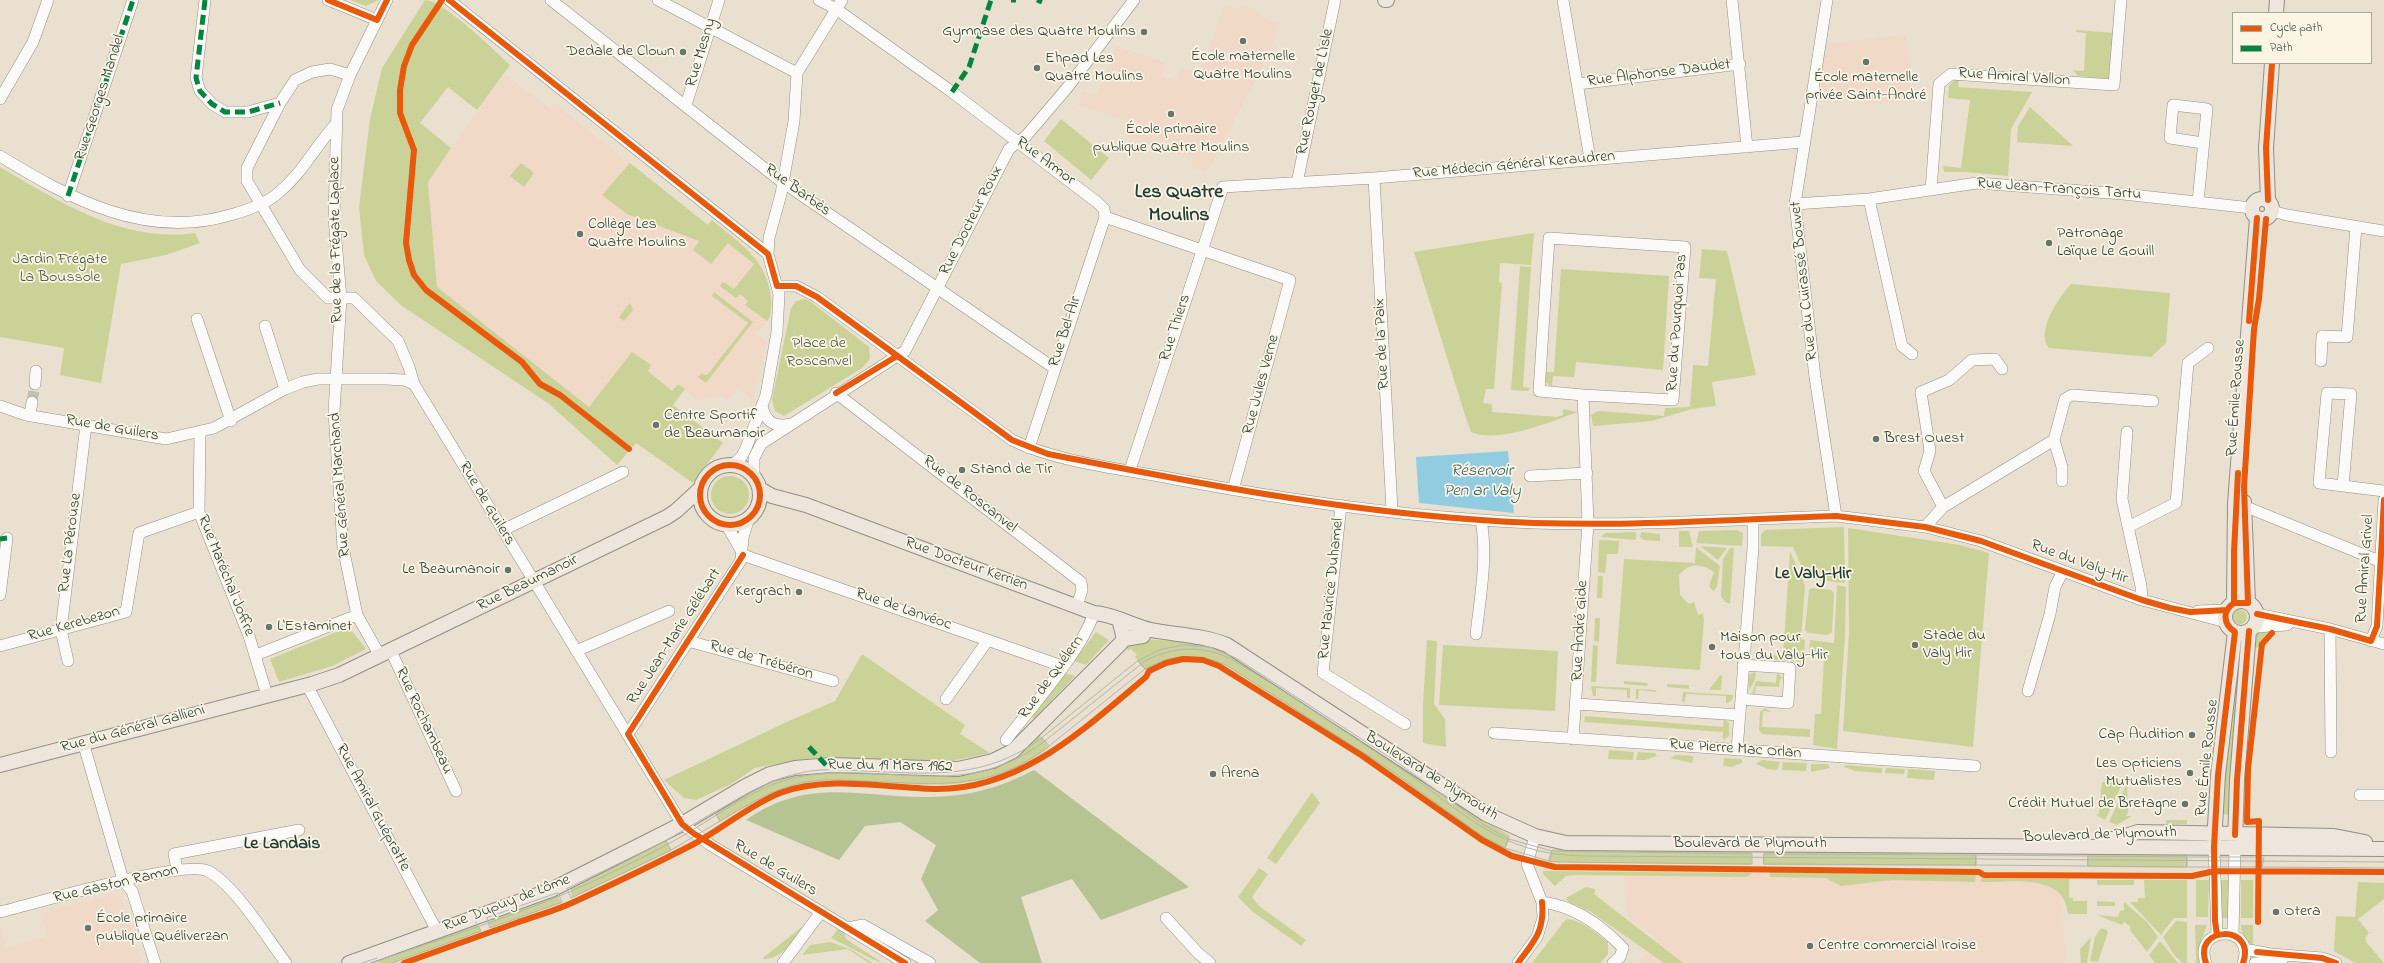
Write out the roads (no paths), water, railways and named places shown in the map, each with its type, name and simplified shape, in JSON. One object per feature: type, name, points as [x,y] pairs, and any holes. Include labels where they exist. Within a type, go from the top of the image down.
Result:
[{"type":"main road","points":[[2276,12],[2277,0]]},
{"type":"main road","name":"Rue Émile Rousse","points":[[2214,840],[2230,617],[2236,502],[2262,209],[2272,64]]},
{"type":"main road","name":"Rue Émile Rousse","points":[[2235,841],[2236,780],[2252,619],[2244,506],[2253,342],[2259,299],[2262,209]]},
{"type":"main road","points":[[733,465],[741,466],[754,476],[760,489],[759,504],[752,514],[742,522],[726,524],[715,520],[706,512],[702,505],[700,489],[708,473],[720,466],[733,465]]},
{"type":"main road","name":"Rue Beaumanoir","points":[[676,512],[700,489]]},
{"type":"main road","name":"Rue Docteur Kerrien","points":[[760,489],[772,496],[806,505],[837,518],[1077,606],[1094,613],[1101,620],[1122,629]]},
{"type":"main road","name":"Rue Docteur Kerrien","points":[[752,514],[781,506],[837,518]]},
{"type":"main road","name":"Rue Beaumanoir","points":[[307,685],[339,675],[385,654],[676,512],[689,510],[706,512]]},
{"type":"main road","points":[[2230,617],[2242,633],[2252,619]]},
{"type":"main road","points":[[2230,617],[2252,619]]},
{"type":"main road","name":"Boulevard de Plymouth","points":[[1122,629],[1143,636],[1190,636]]},
{"type":"main road","name":"Boulevard de Plymouth","points":[[1122,629],[1150,630],[1212,639],[1227,645],[1486,814],[1535,836],[1566,843],[1864,844],[2235,841],[2334,836],[2384,847]]},
{"type":"main road","name":"Rue du 19 Mars 1962","points":[[682,824],[746,786],[770,774],[795,768],[831,765],[958,769],[993,761],[1013,751],[1122,629]]},
{"type":"main road","name":"Rue du Général Gallieni","points":[[0,766],[83,742],[307,685]]},
{"type":"main road","name":"Rue Dupuy de Lôme","points":[[349,963],[551,890],[682,824]]},
{"type":"street","points":[[0,99],[33,42],[48,0]]},
{"type":"street","name":"Rue Georges Mandel","points":[[68,196],[133,0]]},
{"type":"street","points":[[205,0],[196,78],[200,91],[212,104],[225,112],[248,112],[280,103]]},
{"type":"street","points":[[328,0],[377,20],[387,0]]},
{"type":"street","points":[[450,0],[768,254]]},
{"type":"street","name":"Rue Barbès","points":[[551,0],[783,183],[1054,368]]},
{"type":"street","points":[[658,0],[797,74]]},
{"type":"street","name":"Rue Mesny","points":[[686,105],[719,0]]},
{"type":"street","name":"Rue Armor","points":[[819,0],[839,4],[1098,203],[1104,209],[1105,217]]},
{"type":"street","name":"Rue Docteur Roux","points":[[897,356],[905,350],[1008,149],[1026,136],[1067,88],[1134,0]]},
{"type":"street","name":"Rue Rouget de L'Isle","points":[[1297,183],[1335,0]]},
{"type":"street","points":[[1563,0],[1590,159]]},
{"type":"street","points":[[1732,0],[1740,64],[1747,147]]},
{"type":"street","name":"Rue du Cuirassé Bouvet","points":[[1827,0],[1795,204],[1815,377],[1836,516]]},
{"type":"street","name":"Rue Amiral Vallon","points":[[1931,190],[1939,84],[1951,74],[2114,85],[2121,0]]},
{"type":"street","points":[[733,465],[742,456],[746,448],[762,405],[780,316],[777,286],[768,254],[769,238],[783,183],[797,102],[797,74],[839,4]]},
{"type":"street","name":"Rue de la Frégate Laplace","points":[[336,379],[341,298],[334,218],[335,125],[337,110],[350,75],[377,20]]},
{"type":"street","name":"Rue Alphonse Daudet","points":[[1578,84],[1740,64]]},
{"type":"street","points":[[350,75],[330,69],[312,72],[296,80],[280,103],[247,168],[247,181],[259,204],[300,270],[328,298],[354,298],[398,341],[414,384]]},
{"type":"street","points":[[0,156],[68,196],[121,216],[168,223],[208,222],[240,213],[276,196],[301,172],[322,139],[335,125]]},
{"type":"street","name":"Rue Médecin Général Keraudren","points":[[1223,187],[1374,178],[1804,142]]},
{"type":"street","points":[[2198,202],[2203,143]]},
{"type":"street","name":"Rue de la Paix","points":[[1374,178],[1392,510]]},
{"type":"street","name":"Rue Jean-François Tartu","points":[[1795,204],[1870,199],[1977,183],[2262,209],[2384,231]]},
{"type":"street","name":"Rue Thiers","points":[[1130,470],[1201,250],[1223,187]]},
{"type":"street","points":[[1870,199],[1902,346],[1912,354]]},
{"type":"street","points":[[1105,217],[1201,250]]},
{"type":"street","name":"Rue Bel-Air","points":[[1029,448],[1054,368],[1105,217]]},
{"type":"street","points":[[2321,361],[2322,336],[2347,337],[2356,227]]},
{"type":"street","name":"Rue du Pourquoi Pas","points":[[1549,238],[1686,247],[1673,400],[1583,395],[1539,392],[1549,238]]},
{"type":"street","name":"Rue Jules Verne","points":[[1201,250],[1290,280],[1233,490]]},
{"type":"street","name":"Rue du Valy-Hir","points":[[777,286],[787,285],[805,290],[1012,440],[1029,448],[1233,490],[1341,505],[1481,520],[1588,523],[1836,516],[1925,527],[1981,541],[2142,600],[2190,612],[2230,617]]},
{"type":"street","points":[[197,319],[231,421]]},
{"type":"street","points":[[265,326],[285,389]]},
{"type":"street","points":[[2128,527],[2176,503],[2188,363],[2208,348]]},
{"type":"street","points":[[754,476],[754,458],[760,444],[836,393],[897,356]]},
{"type":"street","points":[[1942,507],[1924,471],[1930,451],[1921,392],[1949,380],[1972,360],[1994,359],[2002,369]]},
{"type":"street","points":[[35,384],[36,371]]},
{"type":"street","name":"Rue de Guilers","points":[[0,406],[30,415],[166,438],[200,432],[231,421],[285,389],[303,382],[336,379],[404,380],[414,384],[503,530],[532,581],[628,734],[682,824],[708,844],[905,963]]},
{"type":"street","name":"Rue Général Marchand","points":[[336,379],[334,412],[343,547],[357,615],[385,654]]},
{"type":"street","name":"Rue de Roscanvel","points":[[836,393],[1081,582],[1082,590],[1077,606]]},
{"type":"street","points":[[2343,486],[2351,394],[2327,393],[2319,483],[2343,486],[2384,491]]},
{"type":"street","points":[[1583,395],[1588,523]]},
{"type":"street","points":[[2062,481],[2062,466],[2054,440],[2065,399],[2072,395],[2153,401]]},
{"type":"street","points":[[30,415],[32,402]]},
{"type":"street","points":[[762,405],[766,417],[777,425],[790,424],[795,421]]},
{"type":"street","name":"Rue La Pérouse","points":[[68,661],[61,630],[86,425]]},
{"type":"street","name":"Rue Maréchal Joffre","points":[[200,432],[199,512],[256,655],[267,695]]},
{"type":"street","points":[[2127,432],[2122,499],[2141,586],[2142,600]]},
{"type":"street","points":[[1925,527],[1942,507],[2054,440]]},
{"type":"street","points":[[503,530],[623,472]]},
{"type":"street","points":[[1530,476],[1587,473]]},
{"type":"street","name":"Rue Amiral Grivel","points":[[2371,641],[2377,626],[2383,562],[2384,500]]},
{"type":"street","name":"Rue Maurice Duhamel","points":[[1341,505],[1323,673],[1405,724]]},
{"type":"street","points":[[2244,506],[2383,562]]},
{"type":"street","name":"Rue Kerebezon","points":[[0,646],[126,612],[139,533],[199,512]]},
{"type":"street","points":[[743,554],[743,537],[752,514]]},
{"type":"street","points":[[1738,750],[1743,665],[1753,548],[1753,519]]},
{"type":"street","points":[[1476,634],[1481,582],[1483,529],[1481,520]]},
{"type":"street","name":"Rue André Gide","points":[[1573,739],[1577,704],[1588,523]]},
{"type":"street","points":[[726,524],[736,539],[743,554]]},
{"type":"street","points":[[0,595],[7,538]]},
{"type":"street","name":"Rue de Lanvéoc","points":[[743,554],[1062,666]]},
{"type":"street","name":"Rue Jean-Marie Gélébart","points":[[628,734],[743,554]]},
{"type":"street","points":[[2028,691],[2050,614],[2055,587],[2063,571]]},
{"type":"street","points":[[576,651],[669,611]]},
{"type":"street","name":"Rue de Quélern","points":[[1006,740],[1062,666],[1090,625],[1094,613]]},
{"type":"street","points":[[256,655],[357,615]]},
{"type":"street","points":[[2252,619],[2297,623],[2330,629],[2384,644]]},
{"type":"street","points":[[2330,629],[2331,752]]},
{"type":"street","points":[[946,699],[988,640]]},
{"type":"street","name":"Rue de Trébéron","points":[[688,641],[833,681]]},
{"type":"street","name":"Rue Rochambeau","points":[[385,654],[456,791]]},
{"type":"street","points":[[1741,699],[1788,703],[1790,668],[1743,665]]},
{"type":"street","name":"Rue Amiral Guépratte","points":[[307,685],[437,931]]},
{"type":"street","points":[[1577,704],[1740,715]]},
{"type":"street","name":"Rue Pierre Mac Orlan","points":[[1494,732],[1573,739],[1975,766]]},
{"type":"street","points":[[83,742],[123,880],[132,891],[155,963]]},
{"type":"street","points":[[2360,795],[2384,795]]},
{"type":"street","points":[[177,869],[174,854],[299,830]]},
{"type":"street","points":[[1518,963],[1541,930],[1544,918],[1542,902],[1528,864],[1535,836]]},
{"type":"street","name":"Rue Émile Rousse","points":[[2214,840],[2217,935]]},
{"type":"street","name":"Rue Émile Rousse","points":[[2233,935],[2235,841]]},
{"type":"street","name":"Rue Gaston Ramon","points":[[0,912],[123,880],[177,869],[206,870],[224,882],[286,963]]},
{"type":"street","points":[[1542,902],[1555,904],[1581,914],[1605,930],[1623,948],[1620,957],[1613,963]]},
{"type":"street","points":[[783,963],[821,912]]},
{"type":"street","points":[[1166,918],[1198,953],[1210,963]]},
{"type":"street","points":[[848,928],[863,925],[930,963]]},
{"type":"street","points":[[2206,963],[2204,951],[2206,944],[2217,935],[2233,935],[2238,938],[2244,950],[2256,958],[2306,963]]},
{"type":"street","points":[[2243,963],[2244,950]]},
{"type":"street","points":[[2256,958],[2322,958],[2336,963]]},
{"type":"water","name":"Réservoir Pen ar Valy","points":[[1508,451],[1514,513],[1419,503],[1416,457]]},
{"type":"tunnel","points":[[32,402],[35,384]]},
{"type":"tram line","points":[[1184,645],[1209,647],[1236,658],[1397,762],[1484,825],[1509,839],[1505,848],[1481,835],[1389,769],[1228,666],[1207,659],[1186,657],[1166,660],[1145,669],[1138,661],[1159,650],[1184,645]]},
{"type":"tram line","points":[[372,963],[486,924],[571,891],[659,849],[754,793],[786,780],[803,776],[835,773],[924,776],[953,775],[982,771],[1011,761],[1041,744],[1145,661],[1166,652],[1188,649],[1209,651],[1231,659],[1294,698],[1397,766],[1483,828],[1504,839],[1528,848],[1554,854],[1584,856],[2384,862]]},
{"type":"tram line","points":[[1138,661],[1145,669],[1049,746],[1042,738],[1138,661]]},
{"type":"tram line","points":[[1042,738],[1049,746],[1027,761],[1006,771],[984,778],[961,782],[938,783],[838,780],[811,781],[799,783],[775,791],[720,821],[715,812],[758,788],[781,778],[793,775],[812,771],[828,770],[936,773],[978,768],[1021,752],[1042,738]]},
{"type":"tram line","points":[[715,812],[720,821],[671,850],[666,841],[715,812]]},
{"type":"tram line","points":[[1509,839],[1552,851],[1549,861],[1505,848],[1509,839]]},
{"type":"tram line","points":[[666,841],[671,850],[571,898],[567,889],[666,841]]},
{"type":"tram line","points":[[1552,851],[1752,854],[1752,864],[1557,862],[1549,861],[1552,851]]},
{"type":"tram line","points":[[1764,854],[1976,855],[1976,865],[1764,864],[1764,854]]},
{"type":"tram line","points":[[1976,855],[2088,856],[2088,866],[1976,865],[1976,855]]},
{"type":"tram line","points":[[2088,856],[2187,857],[2187,867],[2088,866],[2088,856]]},
{"type":"tram line","points":[[2187,857],[2262,857],[2262,867],[2187,867],[2187,857]]},
{"type":"tram line","points":[[2264,857],[2262,867],[2384,868]]},
{"type":"tram line","points":[[558,893],[562,902],[490,928],[487,918],[558,893]]},
{"type":"tram line","points":[[392,963],[481,931],[476,922]]},
{"type":"tram line","points":[[362,963],[377,958]]},
{"type":"place","name":"Gymnase des Quatre Moulins","points":[[1144,32]]},
{"type":"place","name":"École maternelle Quatre Moulins","points":[[1243,41]]},
{"type":"place","name":"Dedale de Clown","points":[[683,52]]},
{"type":"place","name":"École maternelle privée Saint-André","points":[[1866,62]]},
{"type":"place","name":"Ehpad Les Quatre Moulins","points":[[1037,68]]},
{"type":"place","name":"École primaire publique Quatre Moulins","points":[[1171,114]]},
{"type":"place","name":"Collège Les Quatre Moulins","points":[[580,234]]},
{"type":"place","name":"Patronage Laïque Le Gouill","points":[[2049,243]]},
{"type":"place","name":"Centre Sportif de Beaumanoir","points":[[656,425]]},
{"type":"place","name":"Brest Ouest","points":[[1876,439]]},
{"type":"place","name":"Stand de Tir","points":[[962,470]]},
{"type":"place","name":"Le Beaumanoir","points":[[508,570]]},
{"type":"place","name":"Kergrach","points":[[799,592]]},
{"type":"place","name":"L'Estaminet","points":[[269,627]]},
{"type":"place","name":"Stade du Valy Hir","points":[[1915,645]]},
{"type":"place","name":"Maison pour tous du Valy-Hir","points":[[1712,647]]},
{"type":"place","name":"Cap Audition","points":[[2192,735]]},
{"type":"place","name":"Les Opticiens Mutualistes","points":[[2190,773]]},
{"type":"place","name":"Arena","points":[[1213,774]]},
{"type":"place","name":"Crédit Mutuel de Bretagne","points":[[2185,804]]},
{"type":"place","name":"Otera","points":[[2276,912]]},
{"type":"place","name":"École primaire publique Quéliverzan","points":[[88,928]]},
{"type":"place","name":"Centre commercial Iroise","points":[[1810,946]]},
{"type":"district","name":"Les Quatre Moulins","points":[[1179,206]]},
{"type":"district","name":"Le Valy-Hir","points":[[1813,575]]},
{"type":"district","name":"Le Landais","points":[[282,845]]},
{"type":"park label","name":"Jardin Frégate La Boussole","points":[[60,269]]},
{"type":"park label","name":"Place de Roscanvel","points":[[819,353]]}]
